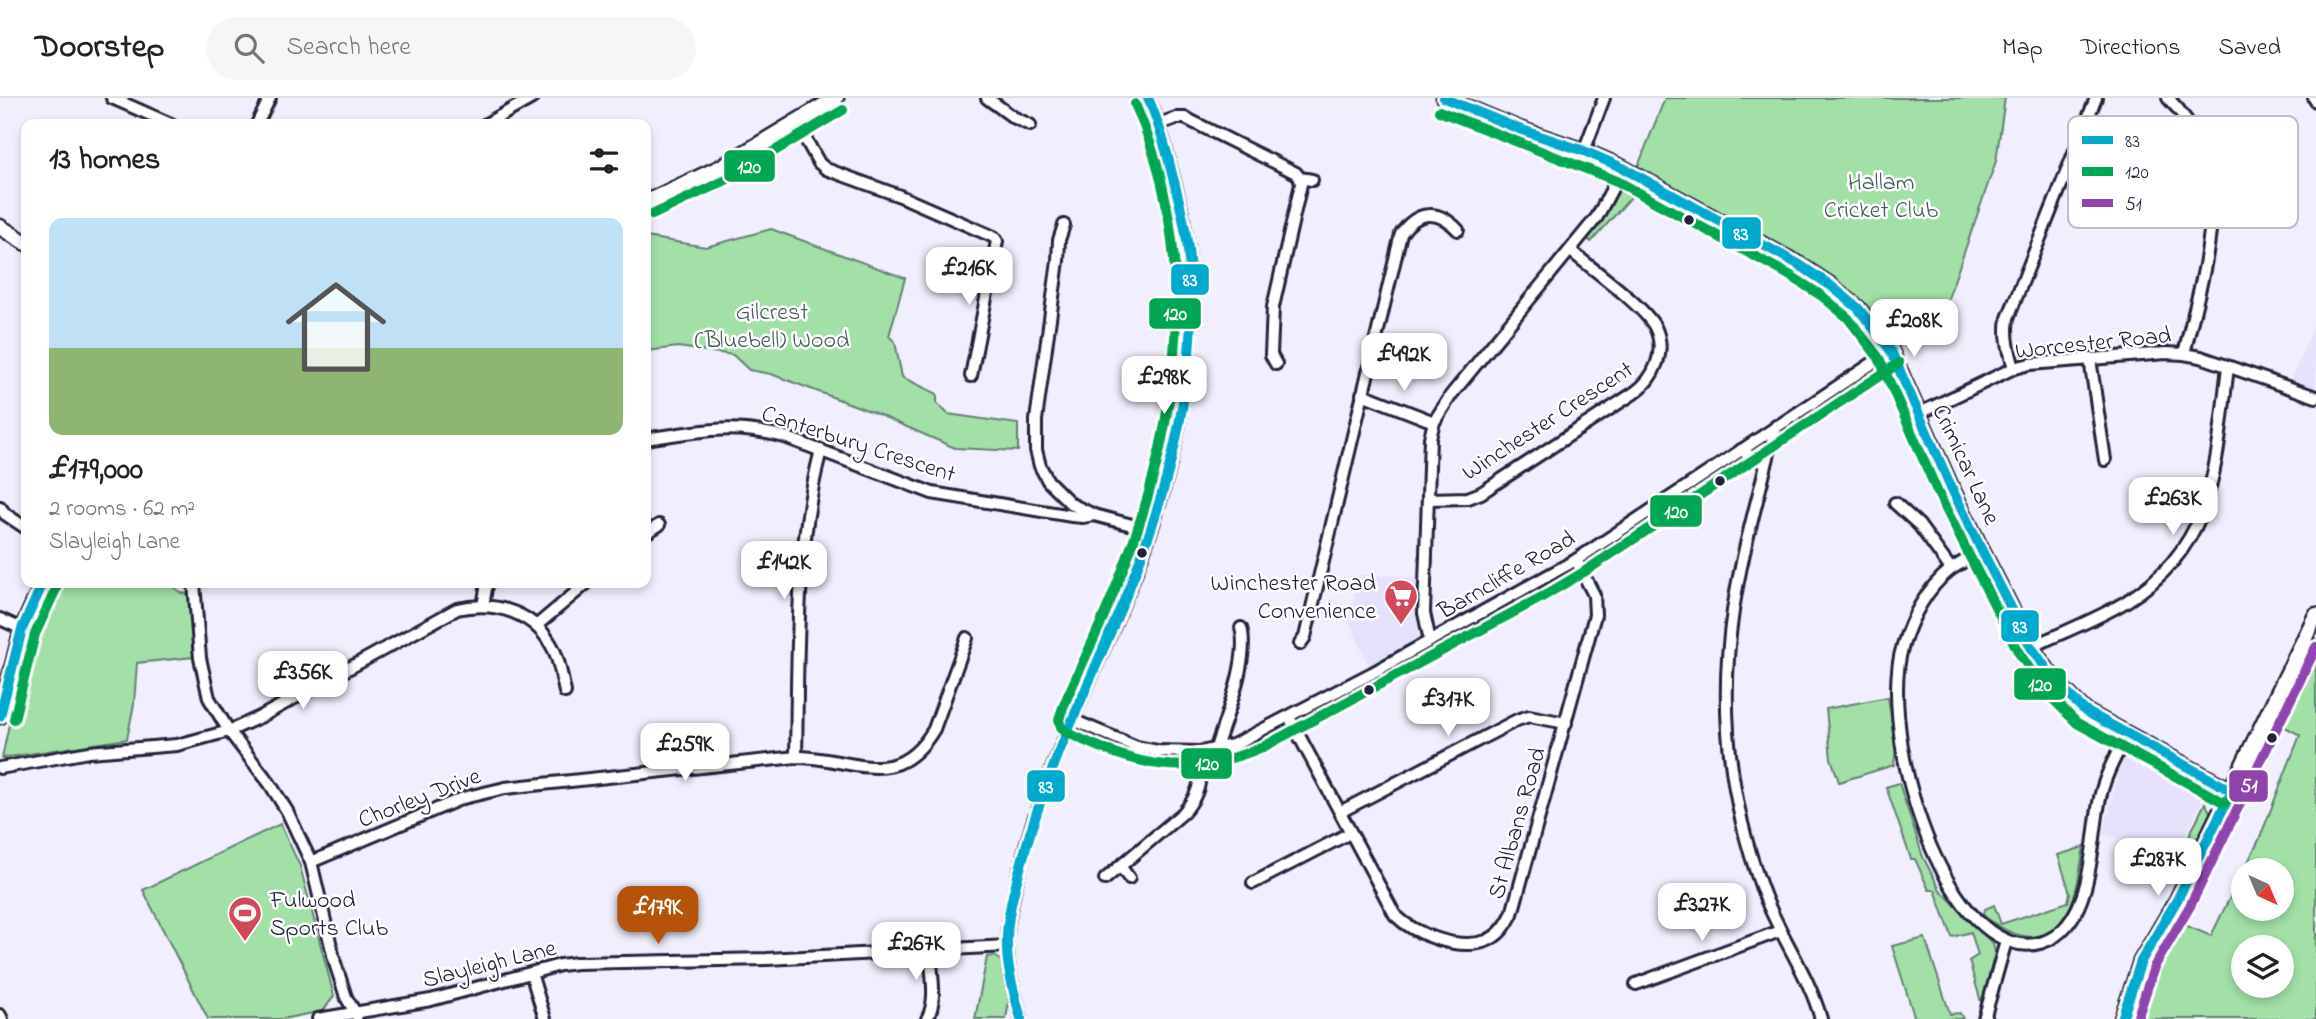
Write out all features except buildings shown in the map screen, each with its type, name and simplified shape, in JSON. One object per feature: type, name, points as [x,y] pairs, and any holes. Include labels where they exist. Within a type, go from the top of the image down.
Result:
[{"type":"street","points":[[112,98],[159,119]]},
{"type":"street","points":[[260,119],[270,98]]},
{"type":"street","points":[[495,119],[532,98]]},
{"type":"street","points":[[651,200],[721,167],[836,98]]},
{"type":"street","points":[[987,98],[1013,117],[1030,125]]},
{"type":"street","points":[[1021,1019],[1011,981],[1007,946],[1013,895],[1026,843],[1039,800],[1126,597],[1151,530],[1179,422],[1187,370],[1191,319],[1188,251],[1183,216],[1159,124],[1148,98]]},
{"type":"street","name":"Crimicar Lane","points":[[1444,98],[1623,168],[1798,264],[1830,285],[1858,309],[1891,351],[1982,551],[2031,647],[2055,681],[2085,711],[2232,791]]},
{"type":"street","points":[[1584,151],[1604,98]]},
{"type":"street","points":[[2089,116],[2096,98]]},
{"type":"street","points":[[2168,98],[2184,116]]},
{"type":"street","points":[[1159,124],[1185,118],[1296,173],[1300,178],[1301,184],[1273,307],[1270,355],[1276,364]]},
{"type":"street","points":[[796,122],[819,163],[826,169],[900,196],[994,237],[997,241],[971,376]]},
{"type":"street","points":[[1430,641],[1424,613],[1430,439],[1434,422],[1451,395],[1597,217],[1623,168]]},
{"type":"street","points":[[2014,368],[2007,344],[2008,318],[2068,168]]},
{"type":"street","points":[[1300,178],[1312,180]]},
{"type":"street","points":[[1300,645],[1305,637],[1320,580],[1401,234],[1414,219],[1434,215],[1445,219],[1458,230]]},
{"type":"street","points":[[1064,225],[1059,240],[1037,420],[1036,450],[1040,466],[1048,481],[1071,504],[1094,515],[1151,530]]},
{"type":"street","points":[[0,227],[21,240]]},
{"type":"street","points":[[2185,354],[2210,228]]},
{"type":"street","name":"Winchester Crescent","points":[[1428,499],[1468,498],[1481,493],[1634,393],[1650,379],[1659,349],[1656,328],[1642,311],[1571,251]]},
{"type":"street","name":"Barncliffe Road","points":[[1073,720],[1137,747],[1158,751],[1215,751],[1233,745],[1576,561],[1891,351]]},
{"type":"street","name":"Worcester Road","points":[[1918,414],[2014,368],[2030,364],[2185,354],[2316,397]]},
{"type":"street","points":[[2090,359],[2105,460]]},
{"type":"street","points":[[2031,647],[2126,602],[2158,578],[2188,544],[2198,527],[2212,481],[2228,367]]},
{"type":"street","points":[[1362,394],[1434,422]]},
{"type":"street","points":[[1776,426],[1733,608],[1727,661],[1726,705],[1731,763],[1740,817],[1762,891],[1803,970],[1821,1019]]},
{"type":"street","name":"Canterbury Crescent","points":[[651,438],[733,428],[760,430],[821,450],[932,494],[1059,514],[1083,517],[1094,515]]},
{"type":"street","points":[[796,757],[802,551],[813,480],[821,450]]},
{"type":"street","points":[[1741,450],[1766,465]]},
{"type":"street","points":[[1895,503],[1920,525],[1951,569]]},
{"type":"street","points":[[1059,514],[1071,504]]},
{"type":"street","points":[[0,507],[5,514],[21,525]]},
{"type":"street","points":[[651,530],[659,525]]},
{"type":"street","points":[[1982,551],[1951,569],[1927,595],[1909,628],[1902,646],[1897,678],[1898,724],[1917,808],[1947,883],[1963,904],[1994,934],[2006,941],[2030,945],[2052,939],[2062,931],[2076,912],[2086,879],[2103,786],[2127,734]]},
{"type":"street","name":"St Albans Road","points":[[1289,717],[1395,915],[1402,922],[1437,938],[1460,943],[1488,940],[1506,925],[1512,914],[1595,615],[1594,595],[1576,561]]},
{"type":"street","points":[[0,716],[22,629],[41,588]]},
{"type":"street","points":[[194,588],[200,658],[209,698],[229,731],[287,811],[311,862],[335,963],[346,997],[357,1016]]},
{"type":"street","points":[[484,606],[486,588]]},
{"type":"street","points":[[536,626],[581,588]]},
{"type":"street","points":[[0,768],[89,752],[177,745],[229,731],[260,717],[457,609],[499,607],[514,612],[536,626],[554,650],[565,692]]},
{"type":"street","points":[[2122,1019],[2141,961],[2177,900],[2316,615]]},
{"type":"street","points":[[0,619],[22,629]]},
{"type":"street","points":[[1215,751],[1234,692],[1241,658],[1241,628]]},
{"type":"street","name":"Chorley Drive","points":[[311,862],[463,798],[485,792],[587,778],[796,757],[818,757],[889,768],[920,749],[934,729],[967,638]]},
{"type":"street","points":[[1340,812],[1517,720],[1529,716],[1566,723]]},
{"type":"street","points":[[1105,878],[1193,802],[1200,782],[1201,752]]},
{"type":"street","points":[[1253,883],[1350,833]]},
{"type":"street","points":[[1120,866],[1129,878]]},
{"type":"street","points":[[1636,984],[1780,930]]},
{"type":"street","points":[[1984,1019],[2006,941]]},
{"type":"street","name":"Slayleigh Lane","points":[[318,1019],[357,1016],[431,1000],[577,963],[767,959],[1007,946]]},
{"type":"street","points":[[926,1019],[933,1002],[930,951]]},
{"type":"street","points":[[531,973],[545,1019]]},
{"type":"shaded area","points":[[2316,320],[2316,392],[2290,383]]},
{"type":"shaded area","points":[[1358,575],[1424,577],[1430,641],[1372,673],[1349,621]]},
{"type":"shaded area","points":[[2137,752],[2209,786],[2177,854],[2103,834],[2121,761],[2127,754]]},
{"type":"green space","name":"Hallam Cricket Club","points":[[1665,98],[2005,98],[1996,161],[1937,330],[1888,324],[1815,266],[1637,169]]},
{"type":"green space","points":[[1619,190],[1632,196],[1591,242],[1588,239]]},
{"type":"green space","name":"Gilcrest (Bluebell) Wood","points":[[771,229],[905,278],[889,336],[895,342],[902,377],[937,394],[937,403],[948,414],[1018,424],[1018,451],[955,448],[875,413],[771,374],[749,370],[733,355],[678,347],[651,350],[651,238],[706,247]]},
{"type":"green space","points":[[52,588],[175,588],[181,593],[190,594],[193,657],[137,663],[134,704],[127,739],[2,758],[18,681],[29,644]]},
{"type":"green space","points":[[2316,639],[2316,1019],[2134,1019],[2143,976],[2173,920],[2211,936],[2231,895],[2231,921],[2294,921],[2294,858],[2250,858],[2300,735],[2274,721]]},
{"type":"green space","points":[[1888,697],[1896,747],[1894,765],[1839,782],[1831,758],[1826,709]]},
{"type":"green space","points":[[1899,783],[1923,857],[1940,890],[1993,944],[1995,953],[1984,1000],[1981,1002],[1969,961],[1978,955],[1971,932],[1952,937],[1935,890],[1929,890],[1915,859],[1911,859],[1886,787]]},
{"type":"green space","points":[[2205,803],[2212,815],[2191,856],[2180,855]]},
{"type":"green space","name":"Fulwood Sports Club","points":[[280,824],[300,866],[334,996],[323,1011],[282,1019],[208,1019],[143,890]]},
{"type":"green space","points":[[2084,847],[2071,904],[2059,924],[2049,932],[2039,936],[2016,934],[1982,914],[1985,909],[1994,905],[2001,924],[2068,902],[2070,893],[2058,855]]},
{"type":"green space","points":[[1925,938],[1950,1014],[1960,1013],[1963,1019],[1915,1019],[1892,946]]},
{"type":"green space","points":[[995,956],[1001,961],[1009,1001],[1006,1019],[975,1019],[987,957]]},
{"type":"transit line","name":"83","points":[[1021,1019],[1007,955],[1007,935],[1017,880],[1031,829],[1052,771],[1148,538],[1176,441],[1185,392],[1191,292],[1187,241],[1165,145],[1148,98]]},
{"type":"transit line","name":"83","points":[[1444,98],[1623,168],[1798,264],[1858,308],[1891,351],[1982,551],[2031,647],[2055,681],[2085,711],[2232,791]]},
{"type":"transit line","name":"120","points":[[1135,104],[1156,160],[1169,218],[1175,277],[1175,336],[1169,396],[1143,513],[1113,594],[1059,720],[1066,732],[1116,754],[1163,765],[1186,766],[1235,757],[1263,747],[1584,572],[1899,363]]},
{"type":"transit line","name":"120","points":[[652,215],[728,179],[843,110]]},
{"type":"transit line","name":"120","points":[[1439,111],[1617,181],[1791,276],[1822,296],[1848,318],[1879,358],[1938,493],[2019,653],[2044,690],[2077,723],[2225,803]]},
{"type":"transit line","name":"83","points":[[0,716],[22,629],[41,588]]},
{"type":"transit line","name":"120","points":[[14,719],[35,634],[56,589]]},
{"type":"transit line","name":"51","points":[[2137,1019],[2154,967],[2190,906],[2316,647]]},
{"type":"transit line","name":"83","points":[[2122,1019],[2141,961],[2177,900],[2232,791]]},
{"type":"place","name":"Winchester Road Convenience","points":[[1401,626]]},
{"type":"place","name":"Fulwood Sports Club","points":[[245,943]]}]
